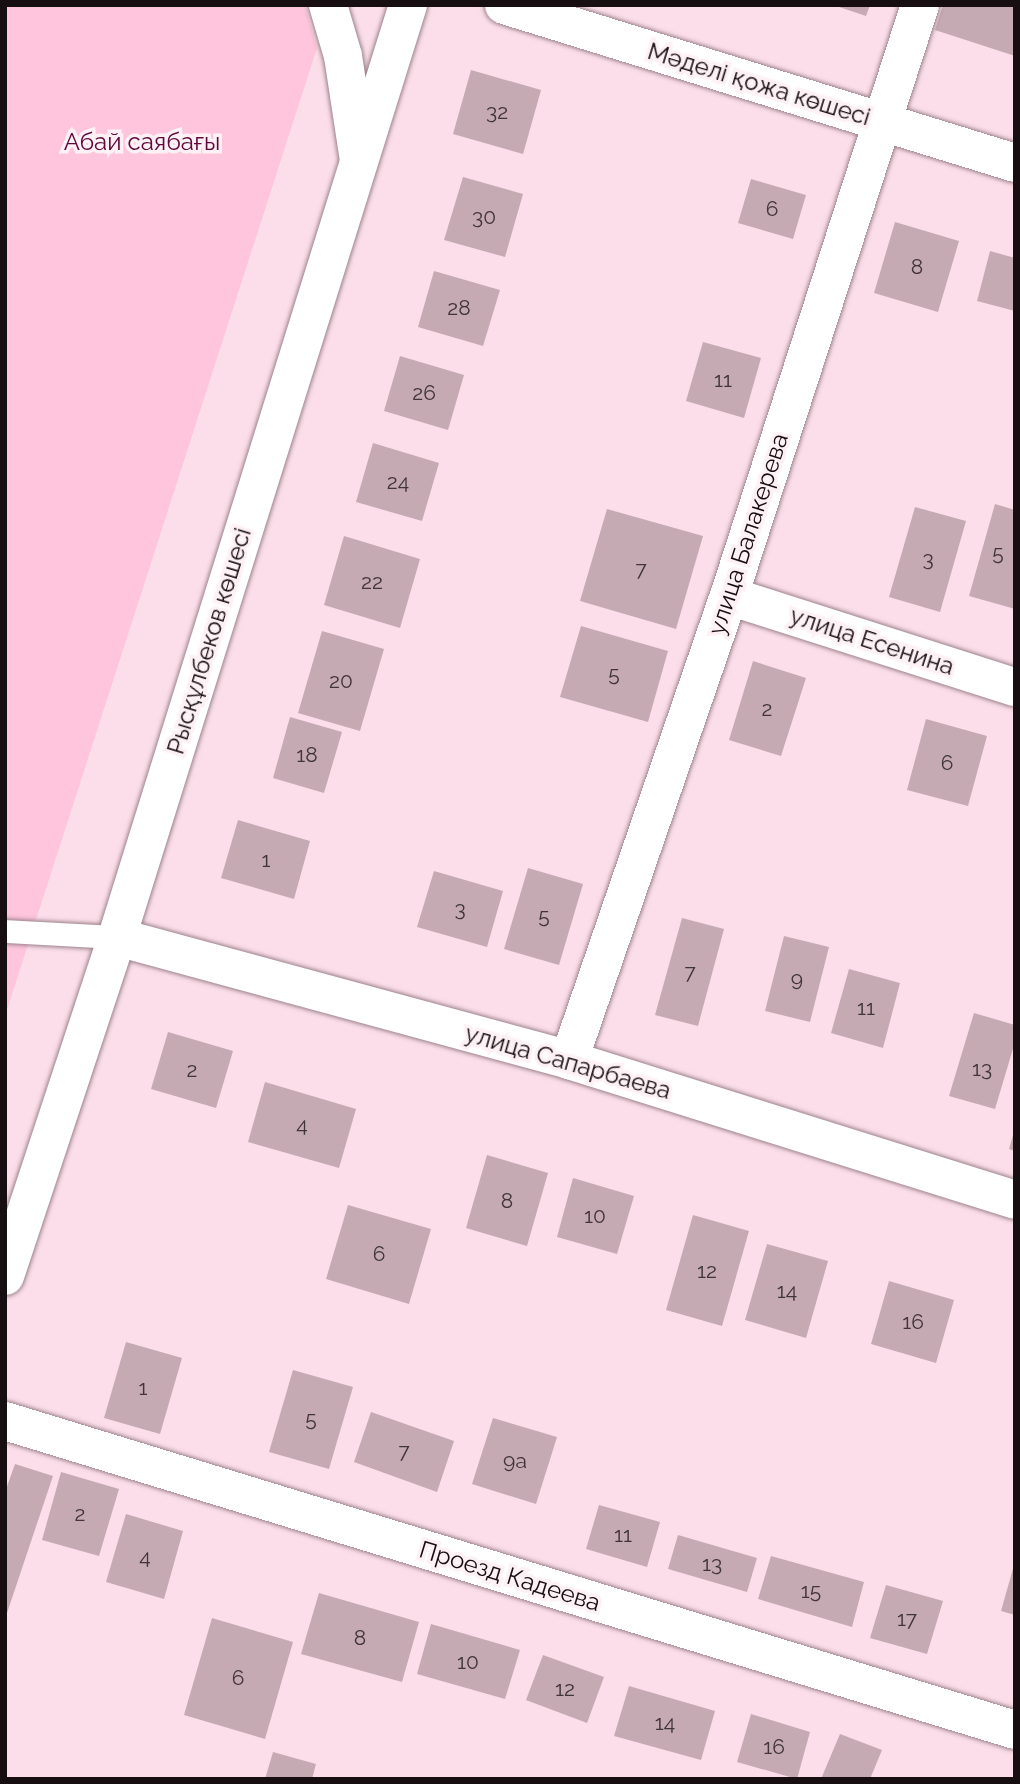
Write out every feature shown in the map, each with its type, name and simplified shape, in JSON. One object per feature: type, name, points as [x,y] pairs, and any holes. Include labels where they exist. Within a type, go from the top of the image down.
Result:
[{"type":"street","points":[[328,5],[343,56],[359,161]]},
{"type":"street","name":"Рысқұлбеков көшесі","points":[[5,1276],[117,937],[408,5]]},
{"type":"street","name":"Мәделі қожа көшесі","points":[[504,5],[1015,163]]},
{"type":"street","name":"улица Балакерева","points":[[569,1060],[729,596],[920,5]]},
{"type":"street","name":"улица Есенина","points":[[729,596],[1015,687]]},
{"type":"street","name":"улица Сапарбаева","points":[[117,937],[569,1060],[1015,1200]]},
{"type":"street","name":"Проезд Кадеева","points":[[5,1421],[1015,1730]]},
{"type":"lane","points":[[5,931],[117,937]]},
{"type":"green space","name":"Абай саябағы","points":[[5,5],[305,5],[317,48],[5,1016]]},
{"type":"building","points":[[833,5],[870,5],[866,16]]},
{"type":"building","points":[[943,5],[1015,5],[1015,56],[935,30]]},
{"type":"building","points":[[471,70],[541,90],[523,154],[453,134]]},
{"type":"building","points":[[463,177],[523,194],[505,257],[444,240]]},
{"type":"building","points":[[751,179],[806,195],[793,239],[738,223]]},
{"type":"building","points":[[895,222],[959,241],[938,312],[874,293]]},
{"type":"building","points":[[990,251],[1015,258],[1015,311],[977,301]]},
{"type":"building","points":[[434,271],[500,290],[483,346],[418,327]]},
{"type":"building","points":[[703,342],[761,358],[744,418],[686,401]]},
{"type":"building","points":[[400,356],[464,375],[448,430],[384,411]]},
{"type":"building","points":[[373,443],[439,463],[422,521],[356,502]]},
{"type":"building","points":[[995,504],[1015,510],[1015,609],[969,596]]},
{"type":"building","points":[[915,507],[966,521],[940,612],[889,597]]},
{"type":"building","points":[[607,509],[703,536],[676,629],[580,601]]},
{"type":"building","points":[[344,536],[420,559],[400,628],[324,605]]},
{"type":"building","points":[[581,626],[668,651],[648,722],[560,697]]},
{"type":"building","points":[[322,631],[384,649],[360,731],[298,713]]},
{"type":"building","points":[[753,661],[806,678],[781,756],[729,740]]},
{"type":"building","points":[[290,717],[342,732],[324,793],[273,778]]},
{"type":"building","points":[[926,719],[987,736],[968,806],[907,790]]},
{"type":"building","points":[[238,820],[310,841],[294,899],[221,878]]},
{"type":"building","points":[[528,868],[583,884],[559,965],[504,949]]},
{"type":"building","points":[[434,871],[503,891],[487,947],[417,927]]},
{"type":"building","points":[[682,918],[724,929],[698,1026],[655,1015]]},
{"type":"building","points":[[784,936],[829,947],[810,1022],[765,1011]]},
{"type":"building","points":[[849,969],[900,983],[883,1048],[831,1033]]},
{"type":"building","points":[[974,1013],[1015,1025],[1015,1042],[995,1109],[949,1096]]},
{"type":"building","points":[[168,1032],[233,1051],[216,1108],[151,1089]]},
{"type":"building","points":[[265,1082],[356,1109],[339,1168],[248,1142]]},
{"type":"building","points":[[1015,1132],[1015,1151],[1009,1149]]},
{"type":"building","points":[[487,1155],[548,1173],[527,1246],[466,1228]]},
{"type":"building","points":[[573,1178],[634,1196],[617,1254],[557,1237]]},
{"type":"building","points":[[348,1205],[431,1229],[409,1304],[326,1279]]},
{"type":"building","points":[[693,1215],[749,1231],[722,1326],[666,1310]]},
{"type":"building","points":[[767,1244],[828,1261],[806,1338],[745,1320]]},
{"type":"building","points":[[889,1281],[954,1300],[936,1363],[871,1344]]},
{"type":"building","points":[[126,1342],[182,1358],[160,1434],[104,1418]]},
{"type":"building","points":[[293,1370],[353,1387],[329,1469],[269,1452]]},
{"type":"building","points":[[371,1412],[454,1441],[437,1492],[354,1462]]},
{"type":"building","points":[[493,1418],[557,1437],[536,1504],[472,1484]]},
{"type":"building","points":[[15,1464],[53,1476],[6,1616],[5,1492]]},
{"type":"building","points":[[61,1472],[119,1489],[99,1556],[42,1540]]},
{"type":"building","points":[[599,1505],[660,1522],[647,1567],[586,1549]]},
{"type":"building","points":[[126,1514],[183,1531],[164,1599],[106,1582]]},
{"type":"building","points":[[678,1535],[757,1558],[747,1592],[668,1569]]},
{"type":"building","points":[[771,1556],[864,1582],[852,1627],[758,1599]]},
{"type":"building","points":[[1015,1565],[1015,1615],[1001,1611]]},
{"type":"building","points":[[886,1585],[943,1601],[927,1654],[870,1638]]},
{"type":"building","points":[[319,1593],[419,1622],[402,1682],[301,1654]]},
{"type":"building","points":[[212,1618],[293,1642],[265,1739],[184,1715]]},
{"type":"building","points":[[431,1624],[520,1650],[505,1699],[417,1674]]},
{"type":"building","points":[[543,1655],[604,1677],[587,1723],[526,1700]]},
{"type":"building","points":[[629,1686],[715,1711],[701,1760],[614,1736]]},
{"type":"building","points":[[751,1714],[810,1732],[797,1779],[737,1762]]},
{"type":"building","points":[[840,1734],[882,1750],[870,1779],[821,1779]]},
{"type":"building","points":[[273,1752],[316,1764],[312,1779],[265,1779]]}]
